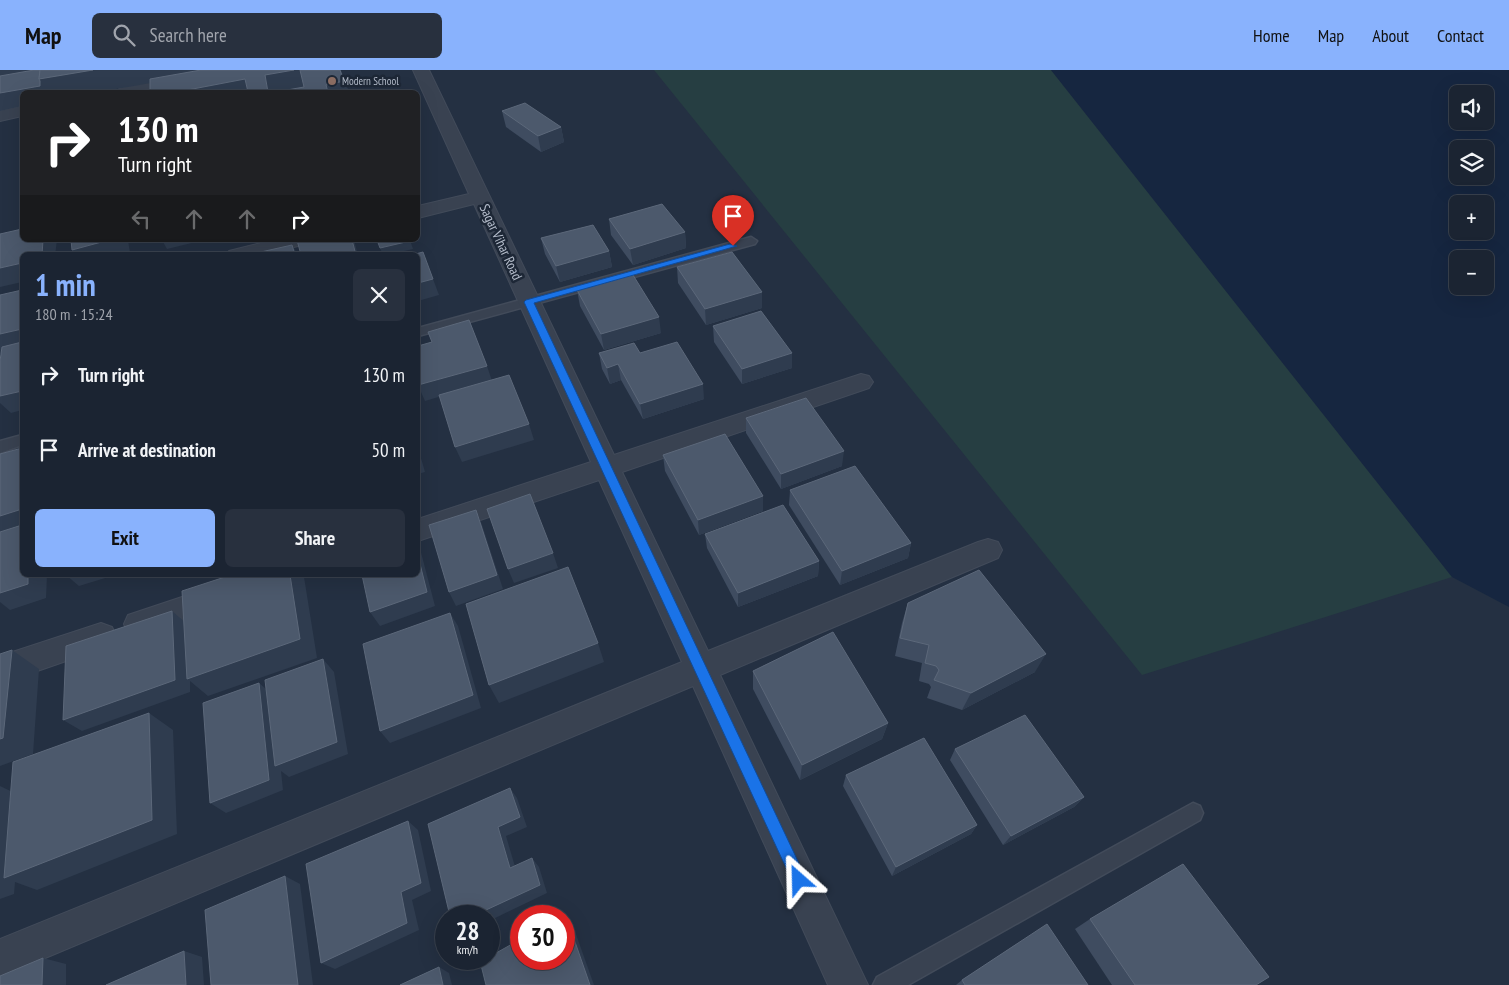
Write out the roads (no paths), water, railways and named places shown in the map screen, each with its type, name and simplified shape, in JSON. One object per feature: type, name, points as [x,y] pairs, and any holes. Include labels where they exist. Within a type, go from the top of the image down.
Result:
[{"type":"street","points":[[136,90],[248,70]]},
{"type":"street","name":"Sagar Vihar Road","points":[[421,70],[848,985]]},
{"type":"street","points":[[0,116],[20,111]]},
{"type":"street","points":[[420,212],[480,197]]},
{"type":"street","points":[[249,252],[291,242]]},
{"type":"street","points":[[420,529],[861,382]]},
{"type":"street","points":[[0,958],[988,550]]},
{"type":"street","points":[[0,670],[278,577]]},
{"type":"lane","points":[[420,331],[751,241]]},
{"type":"lane","points":[[0,446],[20,441]]},
{"type":"lane","points":[[885,985],[1193,813]]},
{"type":"water","points":[[1051,70],[1509,70],[1509,607],[1452,577]]},
{"type":"place","name":"Modern School","points":[[332,81]]}]
